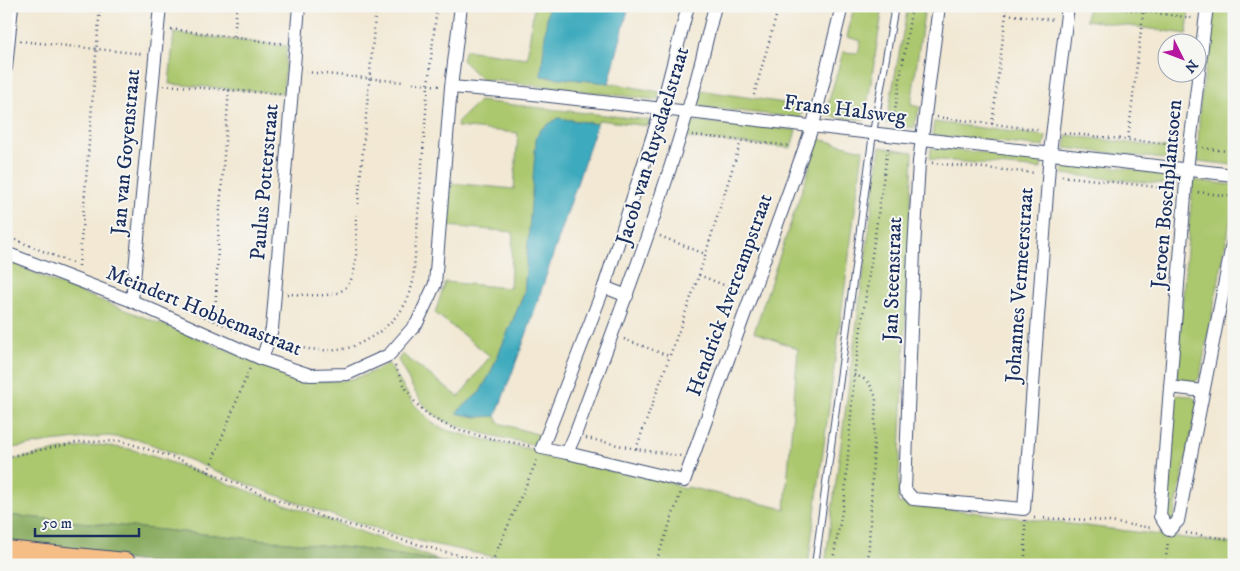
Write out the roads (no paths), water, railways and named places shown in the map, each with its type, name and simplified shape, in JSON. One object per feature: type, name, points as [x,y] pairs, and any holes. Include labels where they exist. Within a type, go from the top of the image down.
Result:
[{"type":"highway","points":[[6,553],[125,565]]},
{"type":"street","points":[[6,68],[12,6]]},
{"type":"street","name":"Jan van Goyenstraat","points":[[132,301],[160,6]]},
{"type":"street","name":"Paulus Potterstraat","points":[[258,357],[267,343],[272,329],[299,6]]},
{"type":"street","name":"Meindert Hobbemastraat","points":[[6,253],[132,301],[258,357],[310,375],[347,374],[389,355],[417,323],[435,284],[451,88],[461,6]]},
{"type":"street","name":"Jacob van Ruysdaelstraat","points":[[688,6],[661,110],[604,287],[542,448],[567,453],[575,435],[649,232],[687,113],[715,6]]},
{"type":"street","name":"Hendrick Avercampstraat","points":[[567,453],[684,481],[813,126],[842,6]]},
{"type":"street","name":"Jan Steenstraat","points":[[939,6],[919,162],[905,490],[913,499],[965,504]]},
{"type":"street","name":"Johannes Vermeerstraat","points":[[965,504],[1024,509],[1048,174],[1068,6]]},
{"type":"street","name":"Jeroen Boschplantsoen","points":[[1203,391],[1178,520],[1169,530],[1160,516],[1187,169],[1207,6]]},
{"type":"street","name":"Frans Halsweg","points":[[451,88],[524,92],[661,110],[813,126],[921,140],[1050,152],[1234,175]]},
{"type":"street","points":[[1170,387],[1203,391],[1234,235]]},
{"type":"street","points":[[604,287],[627,296]]},
{"type":"lane","points":[[815,565],[873,133],[895,6]]},
{"type":"water","points":[[548,6],[629,6],[609,83],[541,76]]},
{"type":"water","points":[[558,118],[597,124],[528,330],[496,416],[477,417],[456,413],[480,392],[490,374],[524,294],[536,139],[540,130]]}]
